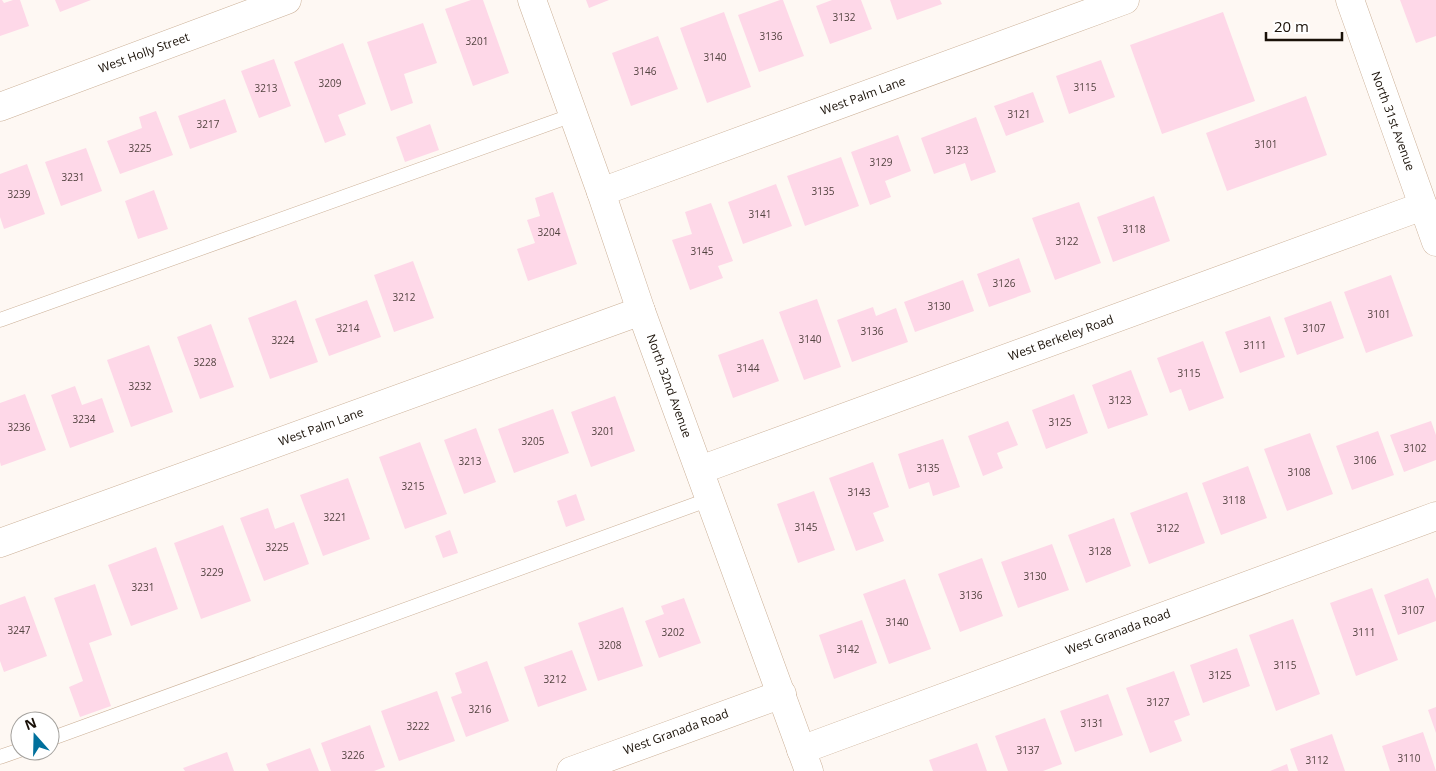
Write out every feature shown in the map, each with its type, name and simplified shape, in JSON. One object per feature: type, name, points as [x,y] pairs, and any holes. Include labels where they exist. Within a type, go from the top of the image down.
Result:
[{"type":"street","name":"West Holly Street","points":[[0,107],[287,0]]},
{"type":"street","name":"North 32nd Avenue","points":[[532,0],[642,311],[805,760]]},
{"type":"street","name":"West Palm Lane","points":[[601,192],[1125,0]]},
{"type":"street","name":"North 31st Avenue","points":[[1350,0],[1436,242]]},
{"type":"street","name":"West Berkeley Road","points":[[700,470],[1423,206]]},
{"type":"street","name":"West Palm Lane","points":[[0,543],[642,311]]},
{"type":"street","name":"West Granada Road","points":[[805,760],[1436,516]]},
{"type":"street","name":"West Granada Road","points":[[571,771],[782,694]]},
{"type":"lane","points":[[0,320],[573,115]]},
{"type":"lane","points":[[60,735],[710,498]]},
{"type":"building","points":[[0,0],[4,3],[20,0],[29,26],[0,36]]},
{"type":"building","points":[[55,0],[91,0],[60,12]]},
{"type":"building","points":[[471,0],[483,0],[509,73],[473,86],[445,9]]},
{"type":"building","points":[[586,0],[609,0],[589,8]]},
{"type":"building","points":[[783,0],[804,56],[759,72],[738,15]]},
{"type":"building","points":[[832,0],[861,0],[872,29],[830,44],[816,6]]},
{"type":"building","points":[[890,0],[940,0],[942,4],[897,20]]},
{"type":"building","points":[[1400,0],[1436,0],[1436,36],[1416,43]]},
{"type":"building","points":[[724,12],[751,87],[707,103],[680,28]]},
{"type":"building","points":[[1223,12],[1255,101],[1162,134],[1130,45]]},
{"type":"building","points":[[423,23],[437,63],[404,74],[413,103],[391,111],[367,42]]},
{"type":"building","points":[[658,36],[678,89],[631,106],[612,53]]},
{"type":"building","points":[[343,43],[366,104],[338,115],[346,135],[325,143],[294,62]]},
{"type":"building","points":[[274,59],[291,106],[259,118],[241,71]]},
{"type":"building","points":[[1101,60],[1115,97],[1069,114],[1056,76]]},
{"type":"building","points":[[1033,92],[1044,122],[1006,136],[994,106]]},
{"type":"building","points":[[1306,96],[1327,155],[1227,191],[1206,133]]},
{"type":"building","points":[[225,99],[237,132],[190,149],[178,116]]},
{"type":"building","points":[[156,111],[173,155],[120,174],[107,141],[142,128],[139,117]]},
{"type":"building","points":[[976,117],[996,172],[971,181],[965,163],[934,174],[921,138]]},
{"type":"building","points":[[430,124],[439,150],[405,162],[396,137]]},
{"type":"building","points":[[898,135],[911,171],[885,181],[891,197],[870,205],[851,152]]},
{"type":"building","points":[[86,148],[102,191],[61,206],[45,162]]},
{"type":"building","points":[[841,157],[859,206],[805,226],[787,176]]},
{"type":"building","points":[[27,164],[45,214],[4,229],[0,217],[0,174]]},
{"type":"building","points":[[776,184],[792,226],[743,244],[728,202]]},
{"type":"building","points":[[154,190],[168,229],[138,239],[125,201]]},
{"type":"building","points":[[553,192],[577,264],[528,281],[517,249],[535,243],[527,220],[540,216],[535,198]]},
{"type":"building","points":[[1154,196],[1170,241],[1113,262],[1097,217]]},
{"type":"building","points":[[1079,202],[1101,263],[1055,280],[1032,218]]},
{"type":"building","points":[[711,203],[733,261],[718,266],[723,278],[690,290],[672,240],[692,234],[685,212]]},
{"type":"building","points":[[1019,258],[1031,292],[989,307],[977,274]]},
{"type":"building","points":[[413,261],[434,318],[394,332],[374,275]]},
{"type":"building","points":[[1391,275],[1413,336],[1366,353],[1344,292]]},
{"type":"building","points":[[963,280],[974,311],[915,332],[904,302]]},
{"type":"building","points":[[817,299],[841,367],[804,380],[779,312]]},
{"type":"building","points":[[296,300],[318,362],[270,379],[248,318]]},
{"type":"building","points":[[367,300],[381,337],[329,356],[315,319]]},
{"type":"building","points":[[1331,301],[1344,338],[1297,355],[1284,318]]},
{"type":"building","points":[[873,307],[876,316],[896,308],[908,342],[852,362],[837,320]]},
{"type":"building","points":[[1270,316],[1285,357],[1240,373],[1225,332]]},
{"type":"building","points":[[211,324],[234,387],[200,399],[177,337]]},
{"type":"building","points":[[763,339],[779,381],[733,398],[718,355]]},
{"type":"building","points":[[1203,341],[1224,398],[1189,411],[1181,389],[1170,393],[1157,358]]},
{"type":"building","points":[[149,345],[173,412],[131,427],[107,360]]},
{"type":"building","points":[[1131,370],[1148,415],[1108,429],[1092,385]]},
{"type":"building","points":[[75,386],[82,405],[102,398],[114,432],[70,448],[51,395]]},
{"type":"building","points":[[25,394],[46,450],[1,466],[0,403]]},
{"type":"building","points":[[1074,394],[1088,433],[1046,449],[1032,410]]},
{"type":"building","points":[[615,396],[635,451],[591,467],[571,412]]},
{"type":"building","points":[[553,409],[569,453],[514,473],[498,429]]},
{"type":"building","points":[[1008,421],[1018,445],[997,453],[1003,468],[983,476],[968,436]]},
{"type":"building","points":[[1431,421],[1436,435],[1436,460],[1404,472],[1390,435]]},
{"type":"building","points":[[476,428],[496,482],[464,494],[444,440]]},
{"type":"building","points":[[1378,431],[1394,475],[1352,490],[1336,446]]},
{"type":"building","points":[[1310,433],[1333,494],[1287,511],[1264,449]]},
{"type":"building","points":[[943,439],[960,487],[933,496],[929,482],[909,489],[898,454]]},
{"type":"building","points":[[420,442],[447,514],[405,529],[379,457]]},
{"type":"building","points":[[873,462],[889,507],[873,513],[884,541],[856,551],[829,478]]},
{"type":"building","points":[[1248,466],[1267,518],[1221,535],[1202,483]]},
{"type":"building","points":[[348,478],[370,539],[323,556],[300,495]]},
{"type":"building","points":[[814,491],[835,550],[798,563],[777,504]]},
{"type":"building","points":[[1187,492],[1205,543],[1149,564],[1130,513]]},
{"type":"building","points":[[576,494],[585,520],[566,527],[557,501]]},
{"type":"building","points":[[268,508],[275,529],[294,522],[309,564],[264,581],[240,518]]},
{"type":"building","points":[[1114,518],[1131,566],[1086,583],[1068,535]]},
{"type":"building","points":[[223,525],[251,601],[201,619],[174,543]]},
{"type":"building","points":[[450,530],[458,553],[443,558],[435,536]]},
{"type":"building","points":[[1052,544],[1069,590],[1018,608],[1001,562]]},
{"type":"building","points":[[156,547],[178,609],[131,626],[108,565]]},
{"type":"building","points":[[982,558],[1003,616],[960,632],[938,574]]},
{"type":"building","points":[[1428,578],[1436,599],[1436,621],[1398,635],[1384,595]]},
{"type":"building","points":[[905,579],[931,649],[889,664],[863,594]]},
{"type":"building","points":[[95,584],[112,635],[89,643],[111,706],[80,717],[69,687],[83,681],[54,598]]},
{"type":"building","points":[[1372,588],[1398,660],[1356,676],[1330,603]]},
{"type":"building","points":[[25,596],[47,656],[4,672],[0,661],[0,605]]},
{"type":"building","points":[[684,598],[701,643],[659,658],[645,621],[664,614],[661,606]]},
{"type":"building","points":[[623,607],[643,666],[598,681],[578,623]]},
{"type":"building","points":[[1293,619],[1320,694],[1276,711],[1249,635]]},
{"type":"building","points":[[862,620],[877,663],[834,679],[819,635]]},
{"type":"building","points":[[1237,648],[1250,686],[1203,703],[1190,665]]},
{"type":"building","points":[[572,650],[587,690],[538,707],[524,667]]},
{"type":"building","points":[[487,661],[509,721],[466,737],[451,697],[462,693],[455,673]]},
{"type":"building","points":[[1174,671],[1190,715],[1174,721],[1182,741],[1150,753],[1126,688]]},
{"type":"building","points":[[437,691],[455,741],[399,761],[381,711]]},
{"type":"building","points":[[1108,694],[1123,735],[1075,752],[1060,711]]},
{"type":"building","points":[[1436,707],[1436,733],[1428,710]]},
{"type":"building","points":[[1045,718],[1062,764],[1043,771],[1008,771],[995,736]]},
{"type":"building","points":[[370,725],[385,767],[374,771],[331,771],[321,743]]},
{"type":"building","points":[[1423,732],[1436,771],[1390,771],[1382,746]]},
{"type":"building","points":[[1332,734],[1345,771],[1298,771],[1290,749]]},
{"type":"building","points":[[977,743],[987,771],[933,771],[929,760]]},
{"type":"building","points":[[310,748],[319,771],[269,771],[266,764]]},
{"type":"building","points":[[227,752],[234,771],[185,771],[183,768]]},
{"type":"building","points":[[1287,764],[1289,771],[1270,771]]}]
